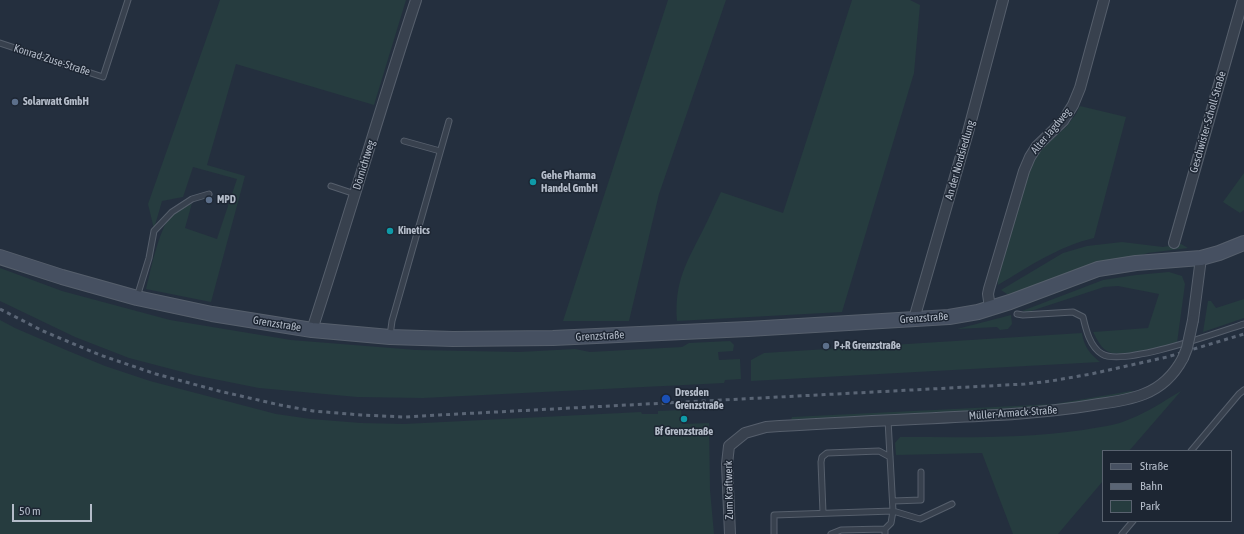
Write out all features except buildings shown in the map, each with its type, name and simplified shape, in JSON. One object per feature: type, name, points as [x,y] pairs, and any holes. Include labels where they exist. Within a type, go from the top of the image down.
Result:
[{"type":"main road","name":"Grenzstraße","points":[[0,258],[62,278],[137,298],[212,314],[312,330],[390,337],[453,339],[553,338],[752,329],[914,320],[955,316],[990,308],[1098,269],[1136,263],[1201,258],[1219,253],[1244,242]]},
{"type":"street","name":"Dörnichtweg","points":[[312,330],[416,0]]},
{"type":"street","name":"An der Nordsiedlung","points":[[914,320],[968,132],[1003,0]]},
{"type":"street","name":"Alter Jagdweg","points":[[990,308],[988,294],[989,289],[1024,171],[1030,156],[1037,146],[1063,121],[1073,105],[1080,88],[1104,0]]},
{"type":"street","name":"Geschwister-Scholl-Straße","points":[[1174,243],[1243,0]]},
{"type":"street","name":"Müller-Armack-Straße","points":[[730,446],[745,433],[766,427],[1038,412],[1084,407],[1124,400],[1143,394],[1155,389],[1165,381],[1176,370],[1185,353],[1193,320],[1201,258]]},
{"type":"street","name":"Zum Kraftwerk","points":[[730,446],[727,464],[730,534]]},
{"type":"lane","name":"Konrad-Zuse-Straße","points":[[0,43],[103,77],[128,0]]},
{"type":"lane","points":[[390,337],[392,321],[449,121]]},
{"type":"lane","points":[[404,141],[440,151]]},
{"type":"lane","points":[[331,186],[355,194]]},
{"type":"lane","points":[[137,298],[149,258],[154,231],[172,212],[192,199],[209,194]]},
{"type":"lane","points":[[1017,314],[1023,315],[1073,312],[1083,317],[1087,333],[1097,350],[1110,358],[1146,353],[1201,338],[1244,324]]},
{"type":"lane","points":[[1193,450],[1239,394],[1244,390]]},
{"type":"lane","points":[[831,534],[841,530],[885,532],[891,523],[893,511],[888,420]]},
{"type":"lane","points":[[823,513],[822,457],[827,453],[879,451],[890,457]]},
{"type":"lane","points":[[892,501],[921,500],[921,472]]},
{"type":"lane","points":[[774,534],[774,515],[893,511],[920,519],[952,504]]},
{"type":"lane","points":[[1122,534],[1132,522]]},
{"type":"green space","points":[[220,0],[406,0],[374,105],[236,64],[207,165],[245,176],[211,302],[146,289],[156,249],[168,219],[173,214],[192,203],[185,228],[217,239],[237,179],[193,167],[183,197],[162,201],[154,229],[148,204]]},
{"type":"green space","points":[[668,0],[726,0],[659,194],[629,321],[563,321]]},
{"type":"green space","points":[[852,0],[910,0],[920,5],[914,73],[842,312],[677,321],[678,294],[683,272],[721,192],[783,213]]},
{"type":"green space","points":[[1080,106],[1126,117],[1094,238],[1068,246],[1032,264],[998,285],[997,276],[1029,170],[1041,149],[1066,127]]},
{"type":"green space","points":[[1244,173],[1244,210],[1240,213],[1223,202]]},
{"type":"green space","points":[[1122,242],[1163,247],[1181,244],[1188,248],[1148,253],[1013,294],[1007,294],[1001,290],[1063,253],[1087,246]]},
{"type":"green space","points":[[0,268],[62,291],[170,320],[291,340],[416,350],[519,352],[575,349],[590,352],[682,347],[689,343],[730,341],[734,345],[733,351],[718,352],[719,360],[740,359],[741,379],[725,380],[724,383],[423,398],[357,397],[259,388],[194,375],[129,358],[75,337],[0,301]]},
{"type":"green space","points":[[1169,272],[1182,276],[1185,284],[1177,343],[1132,353],[1115,353],[1106,351],[1093,332],[1148,328],[1159,294],[1118,286],[1104,287],[1028,312],[1022,311],[1103,280]]},
{"type":"green space","points":[[1244,299],[1244,318],[1203,332],[1208,301],[1211,301],[1216,308]]},
{"type":"green space","points":[[1011,315],[1012,324],[1008,329],[1000,330],[997,327],[957,329]]},
{"type":"green space","points":[[0,320],[15,328],[105,366],[150,381],[276,414],[311,419],[361,423],[404,424],[641,412],[642,414],[658,414],[658,411],[681,410],[682,424],[709,423],[710,490],[714,534],[0,534]]},
{"type":"green space","points":[[1082,333],[1088,350],[1100,362],[751,381],[751,360],[764,353]]},
{"type":"green space","points":[[1131,391],[1134,392],[1056,407],[791,420],[792,417],[1055,404]]},
{"type":"green space","points":[[1181,391],[1130,450],[1102,450],[1102,482],[1058,534],[1013,534],[982,453],[896,455],[895,443],[900,437],[992,437],[1060,433],[1113,425],[1156,406]]},
{"type":"railway","points":[[0,309],[43,331],[100,355],[156,374],[219,391],[313,411],[404,417],[1025,384],[1091,374],[1167,357],[1244,334]]},
{"type":"place","name":"Solarwatt GmbH","points":[[15,102]]},
{"type":"place","name":"Gehe Pharma Handel GmbH","points":[[533,182]]},
{"type":"place","name":"MPD","points":[[209,200]]},
{"type":"place","name":"Kinetics","points":[[390,231]]},
{"type":"place","name":"P+R Grenzstraße","points":[[826,346]]},
{"type":"place","name":"Dresden Grenzstraße","points":[[666,399]]},
{"type":"place","name":"Bf Grenzstraße","points":[[684,419]]}]
